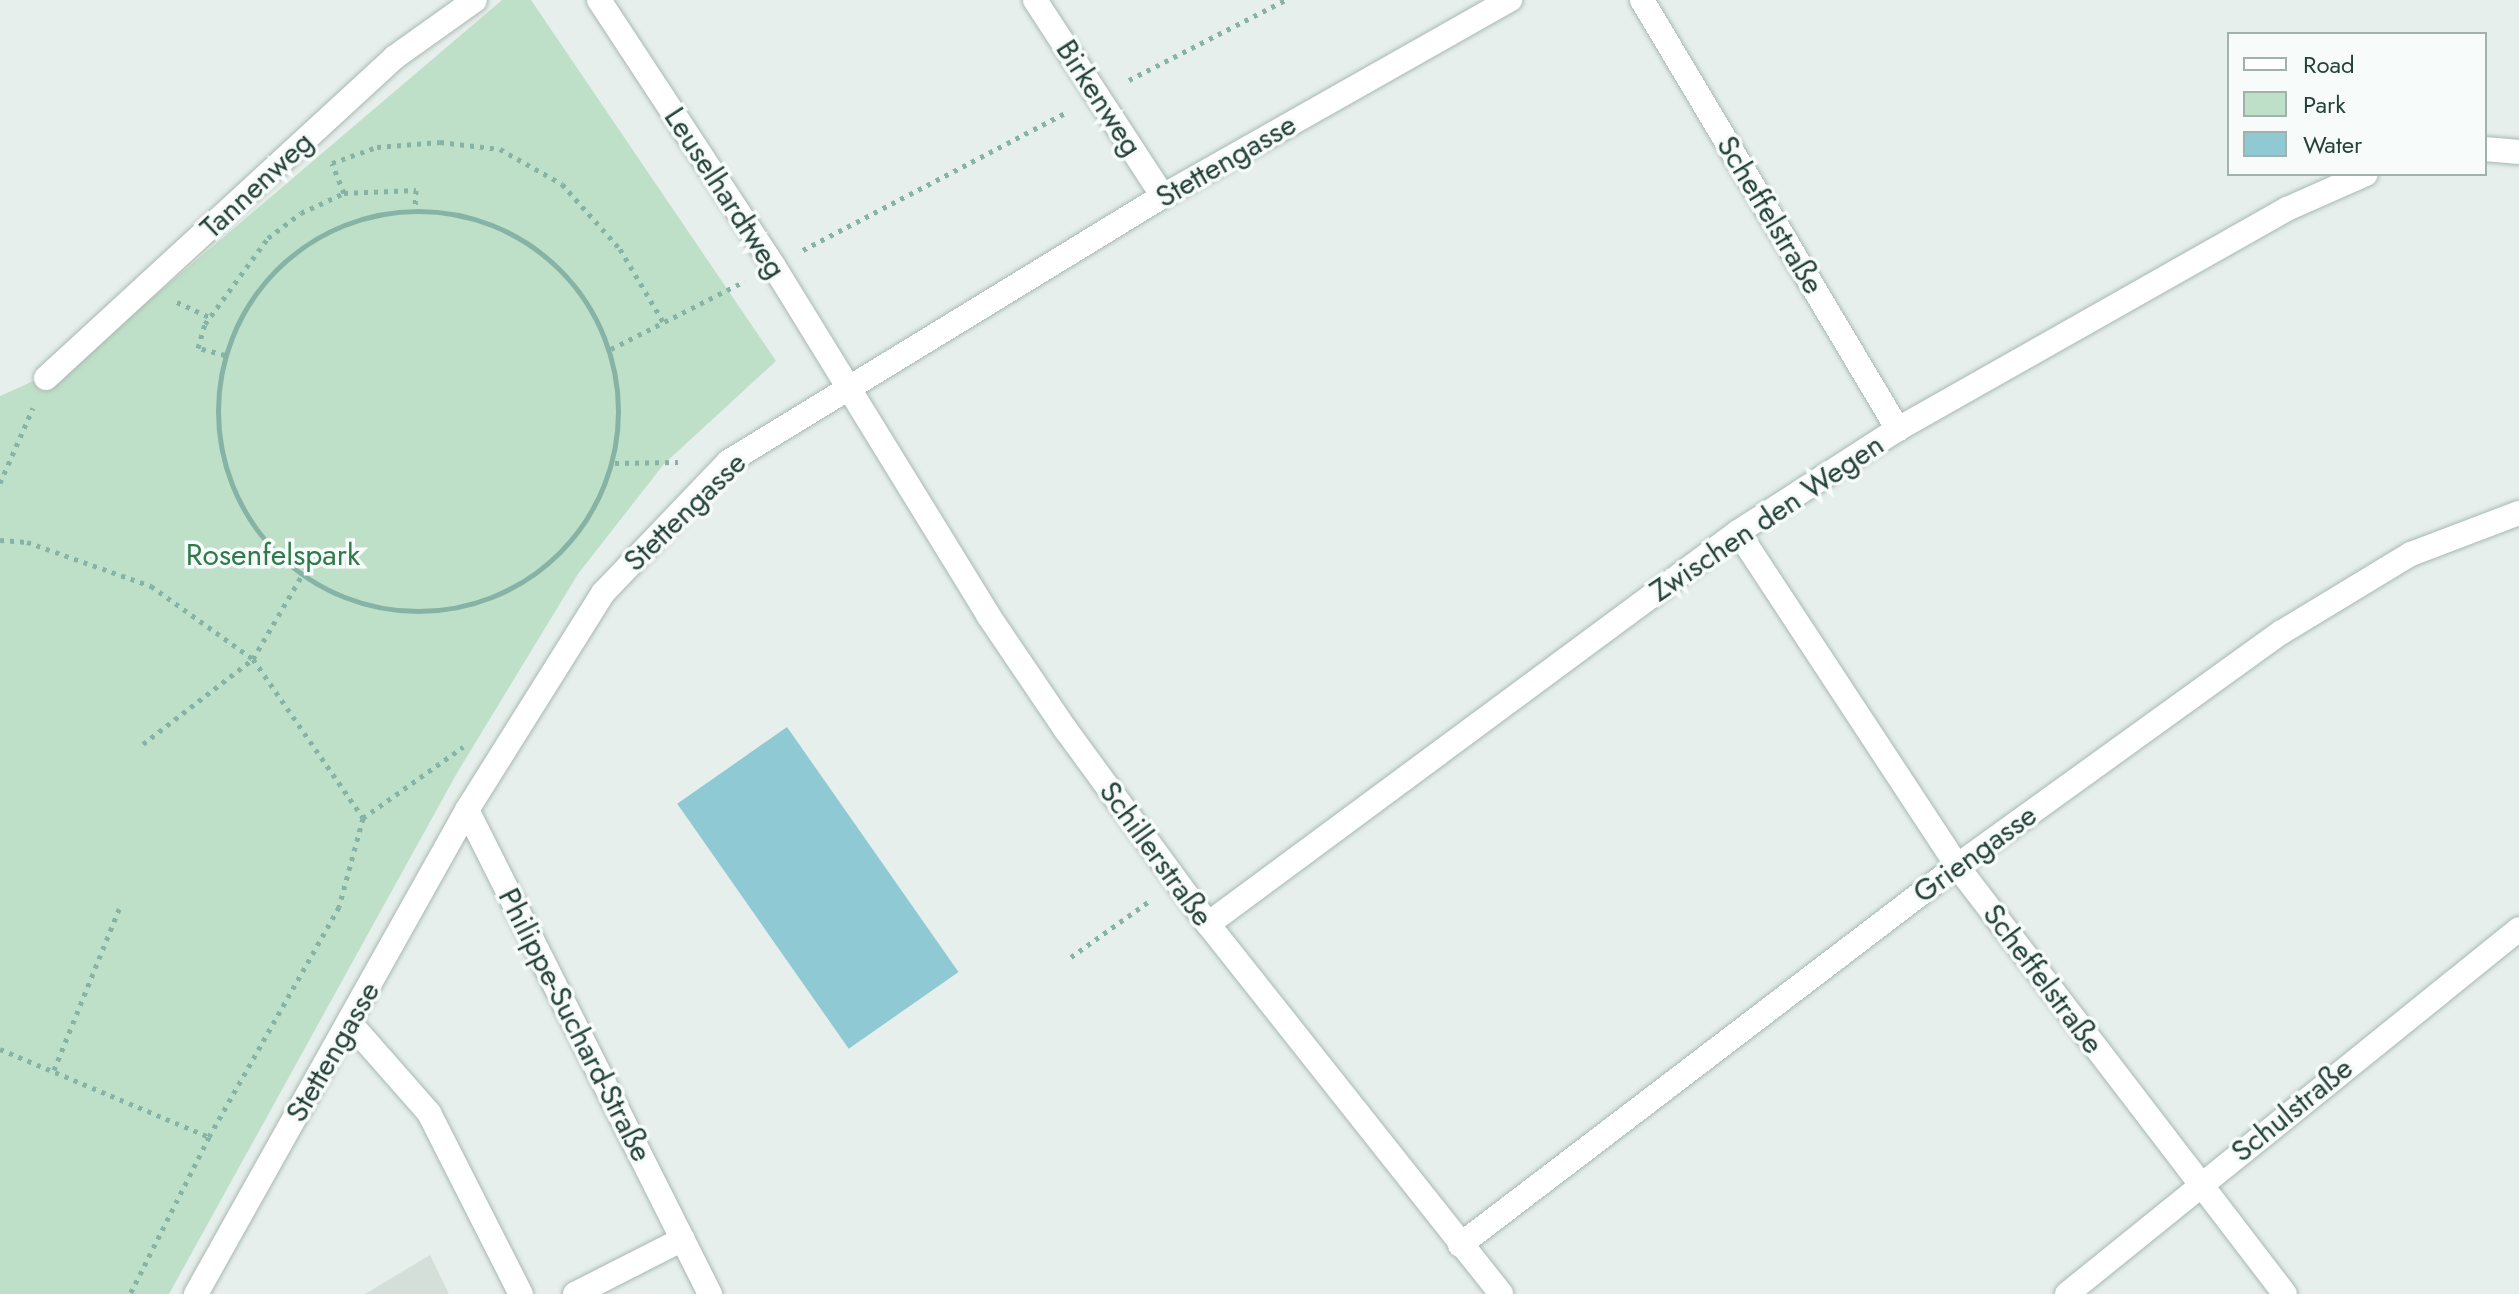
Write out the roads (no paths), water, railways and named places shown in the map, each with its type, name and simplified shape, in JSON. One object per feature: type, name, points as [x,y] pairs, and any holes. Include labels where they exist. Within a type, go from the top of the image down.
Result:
[{"type":"street","name":"Tannenweg","points":[[46,378],[395,57],[475,0]]},
{"type":"street","name":"Leuselhardtweg","points":[[599,0],[849,387]]},
{"type":"street","name":"Birkenweg","points":[[1035,0],[1163,196]]},
{"type":"street","name":"Stettengasse","points":[[196,1294],[467,810],[603,593],[728,462],[1163,196],[1510,0]]},
{"type":"street","name":"Scheffelstraße","points":[[1642,0],[1898,429]]},
{"type":"street","points":[[2487,149],[2519,152]]},
{"type":"street","name":"Zwischen den Wegen","points":[[1208,924],[1738,532],[1898,429],[2287,209],[2361,176]]},
{"type":"street","name":"Schillerstraße","points":[[849,387],[1010,648],[1176,882],[1501,1294]]},
{"type":"street","name":"Griengasse","points":[[1460,1245],[1957,866],[2282,632],[2411,554],[2519,513]]},
{"type":"street","name":"Scheffelstraße","points":[[1738,532],[1957,866],[2285,1294]]},
{"type":"street","name":"Philippe-Suchard-Straße","points":[[467,810],[710,1294]]},
{"type":"street","name":"Schulstraße","points":[[2067,1294],[2519,929]]},
{"type":"street","points":[[350,1023],[429,1113],[521,1294]]},
{"type":"street","points":[[575,1294],[683,1239]]},
{"type":"water","points":[[787,727],[958,972],[849,1049],[677,804]]},
{"type":"park label","name":"Rosenfelspark","points":[[273,555]]}]
